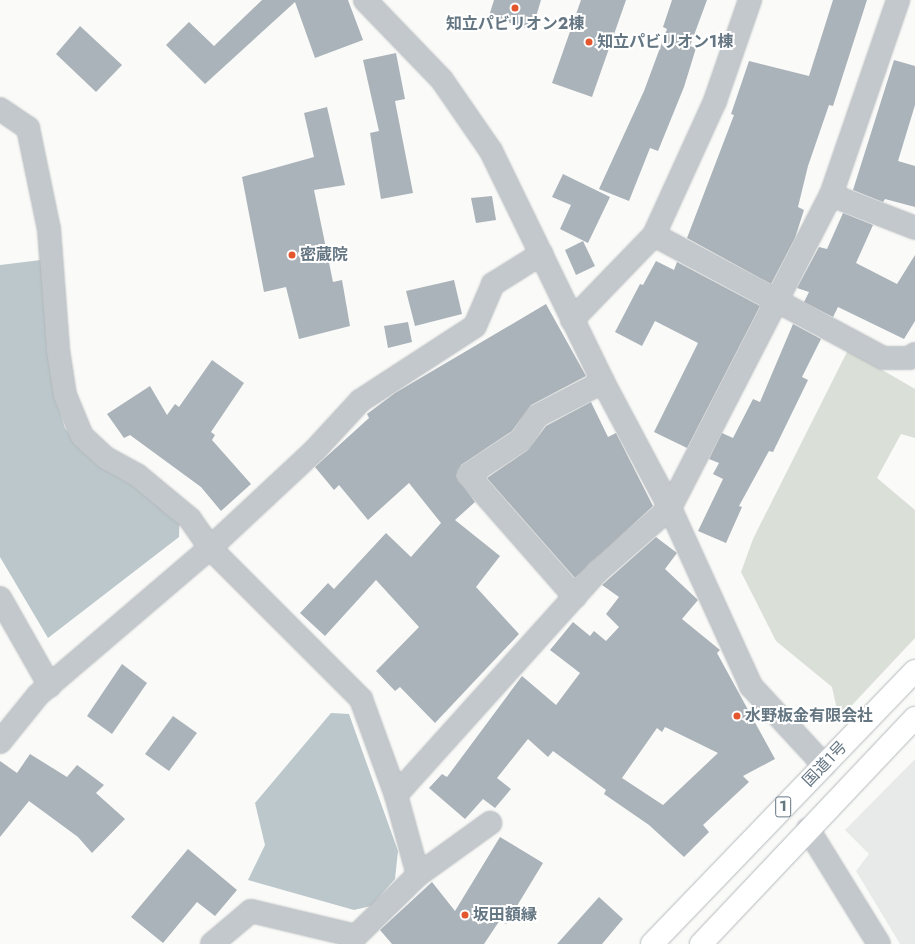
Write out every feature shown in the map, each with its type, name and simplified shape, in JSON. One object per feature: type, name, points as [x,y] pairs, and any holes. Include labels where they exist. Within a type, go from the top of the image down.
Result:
[{"type":"highway","name":"国道1号","points":[[652,944],[915,670]]},
{"type":"highway","name":"国道1号","points":[[701,944],[915,718]]},
{"type":"street","points":[[365,0],[442,80],[467,113],[491,151],[603,382],[670,508],[751,686],[824,765]]},
{"type":"street","points":[[572,320],[654,235],[715,101],[750,0]]},
{"type":"street","points":[[396,795],[598,571],[670,508],[778,304],[831,195],[898,0]]},
{"type":"street","points":[[0,109],[28,128],[49,229],[58,350],[65,395],[82,436],[106,458],[137,475],[190,519],[210,548],[362,699],[396,795],[418,875]]},
{"type":"street","points":[[831,195],[915,228]]},
{"type":"street","points":[[654,235],[778,304],[883,358],[909,358],[915,354]]},
{"type":"street","points":[[0,742],[50,686],[210,548],[316,450],[360,401],[475,326],[493,284],[541,254]]},
{"type":"street","points":[[575,597],[468,475],[521,440],[537,416],[603,382]]},
{"type":"street","points":[[0,598],[50,686]]},
{"type":"street","points":[[212,944],[251,911],[362,940],[418,875],[490,823]]},
{"type":"street","points":[[808,830],[879,944]]},
{"type":"shaded area","points":[[41,260],[54,394],[65,428],[83,452],[109,472],[180,506],[179,537],[48,638],[0,557],[0,265]]},
{"type":"shaded area","points":[[848,350],[915,389],[915,438],[901,434],[877,478],[915,510],[915,638],[839,719],[832,687],[776,641],[741,572],[753,539]]},
{"type":"shaded area","points":[[331,713],[349,714],[398,851],[395,879],[371,906],[354,910],[248,880],[265,845],[255,803]]},
{"type":"shaded area","points":[[915,759],[915,944],[900,944],[856,871],[869,854],[845,830]]},
{"type":"building","points":[[262,0],[348,0],[363,40],[315,58],[295,2],[205,84],[166,45],[189,22],[214,46]]},
{"type":"building","name":"知立パビリオン2棟","points":[[494,0],[541,0],[532,30],[489,16]]},
{"type":"building","name":"知立パビリオン1棟","points":[[581,0],[626,0],[592,97],[552,83]]},
{"type":"building","points":[[672,0],[707,0],[690,46],[696,48],[684,87],[658,151],[650,148],[629,201],[599,189],[644,91],[667,29],[663,27]]},
{"type":"building","points":[[833,0],[867,0],[833,106],[829,105],[808,166],[798,207],[804,210],[795,238],[771,284],[687,238],[734,115],[731,114],[749,61],[809,76]]},
{"type":"building","points":[[80,26],[122,65],[96,92],[56,54]]},
{"type":"building","points":[[396,53],[405,99],[395,101],[413,193],[381,199],[370,133],[379,131],[363,60]]},
{"type":"building","points":[[894,60],[915,66],[915,105],[898,161],[915,166],[915,207],[885,199],[883,202],[853,190]]},
{"type":"building","points":[[327,107],[345,185],[314,190],[333,282],[342,280],[350,326],[299,339],[286,287],[264,292],[242,177],[314,157],[304,113]]},
{"type":"building","points":[[563,174],[610,197],[588,243],[560,229],[571,205],[552,197]]},
{"type":"building","points":[[492,196],[496,220],[476,223],[471,198]]},
{"type":"building","points":[[843,213],[873,225],[856,263],[897,284],[915,255],[915,321],[904,339],[838,307],[833,317],[804,302],[809,292],[797,288],[819,247],[827,249]]},
{"type":"building","points":[[583,241],[595,266],[576,275],[565,250]]},
{"type":"building","points":[[656,261],[674,270],[677,262],[760,306],[687,448],[654,432],[698,343],[655,321],[642,346],[615,332],[640,284],[643,285]]},
{"type":"building","points":[[454,280],[462,314],[415,326],[406,291]]},
{"type":"building","points":[[546,304],[586,376],[531,405],[512,431],[461,465],[456,476],[475,502],[455,520],[500,556],[476,587],[519,634],[435,723],[400,687],[395,691],[376,671],[419,627],[376,580],[325,636],[300,613],[328,583],[334,589],[386,533],[411,557],[441,523],[409,483],[368,520],[339,485],[334,490],[315,467],[369,418],[367,414],[395,393]]},
{"type":"building","points":[[408,322],[412,342],[388,348],[384,326]]},
{"type":"building","points":[[793,324],[821,339],[802,377],[808,380],[773,452],[769,451],[739,506],[742,507],[726,543],[698,531],[723,479],[713,474],[719,463],[709,459],[722,433],[733,438],[753,399],[760,402]]},
{"type":"building","points":[[212,360],[244,383],[211,432],[215,435],[212,440],[251,484],[221,511],[201,487],[130,435],[124,438],[107,414],[150,386],[167,415],[175,404],[179,407]]},
{"type":"building","points":[[591,402],[608,437],[616,433],[653,506],[575,578],[487,478],[528,450],[546,426]]},
{"type":"building","points":[[656,537],[677,553],[665,569],[698,600],[682,619],[720,650],[717,653],[775,759],[743,776],[749,782],[703,825],[709,832],[684,857],[649,825],[604,794],[606,790],[553,751],[548,757],[528,739],[497,778],[511,789],[495,808],[483,799],[465,819],[429,788],[442,774],[447,777],[522,676],[556,705],[580,673],[550,650],[573,622],[590,636],[594,631],[606,641],[619,627],[606,614],[619,597],[602,585]],"holes":[[[665,727],[718,753],[663,805],[622,778],[657,728],[662,732]]]},
{"type":"building","points":[[122,664],[147,683],[112,734],[87,716]]},
{"type":"building","points":[[173,716],[197,733],[169,771],[145,754]]},
{"type":"building","points":[[30,754],[67,777],[77,765],[104,785],[96,793],[125,819],[92,853],[78,837],[29,801],[0,837],[0,761],[17,773]]},
{"type":"building","points":[[500,837],[543,863],[506,924],[500,920],[484,944],[392,944],[380,930],[432,882],[455,911]]},
{"type":"building","points":[[188,849],[237,890],[215,916],[197,902],[163,943],[131,917]]},
{"type":"building","points":[[599,897],[623,919],[602,944],[557,944]]},
{"type":"place","name":"知立パビリオン2棟","points":[[515,8]]},
{"type":"place","name":"知立パビリオン1棟","points":[[589,42]]},
{"type":"place","name":"密蔵院","points":[[292,255]]},
{"type":"place","name":"水野板金有限会社","points":[[737,716]]},
{"type":"place","name":"坂田額縁","points":[[465,915]]}]
